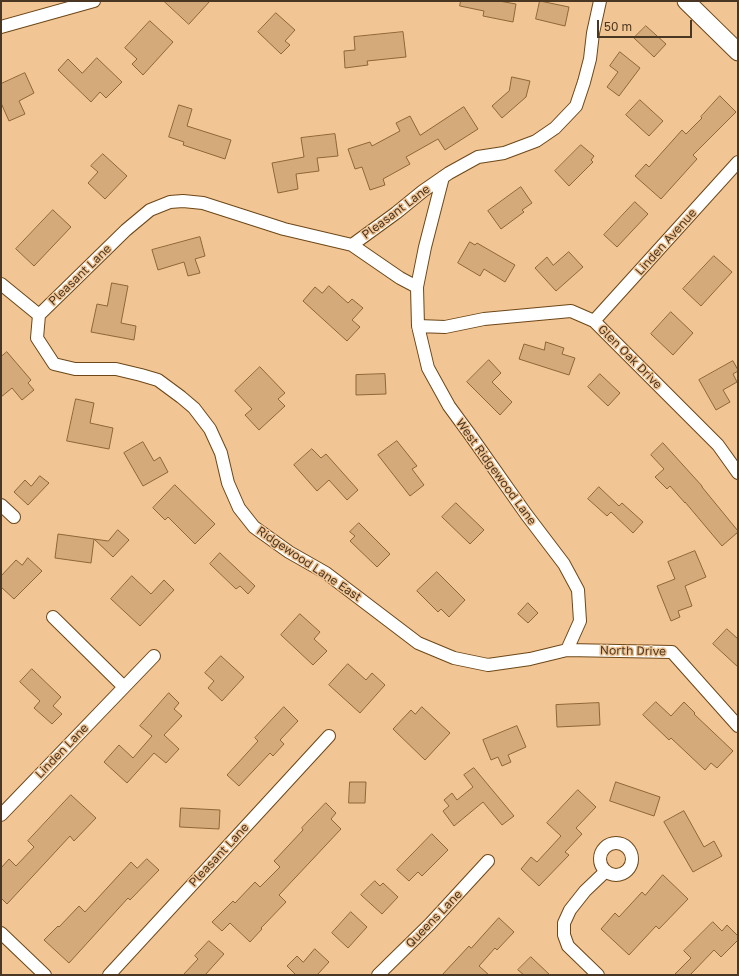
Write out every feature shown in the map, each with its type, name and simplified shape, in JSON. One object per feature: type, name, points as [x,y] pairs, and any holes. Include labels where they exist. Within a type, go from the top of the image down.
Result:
[{"type":"street","points":[[1,27],[94,1]]},
{"type":"street","name":"Pleasant Lane","points":[[39,315],[126,230],[150,210],[170,202],[183,201],[203,203],[284,229],[352,245],[443,177],[478,157],[504,153],[536,141],[555,128],[576,106],[590,59],[593,33],[600,1]]},
{"type":"street","points":[[686,1],[738,52]]},
{"type":"street","name":"Linden Avenue","points":[[594,322],[738,162]]},
{"type":"street","name":"West Ridgewood Lane","points":[[443,177],[430,226],[417,287],[418,326],[428,368],[449,406],[472,436],[526,514],[564,564],[578,590],[580,621],[567,650]]},
{"type":"street","points":[[352,245],[400,278],[417,287]]},
{"type":"street","points":[[1,284],[39,315]]},
{"type":"street","name":"Glen Oak Drive","points":[[418,326],[445,327],[484,319],[571,311],[594,322],[718,445],[737,469]]},
{"type":"street","name":"Ridgewood Lane East","points":[[39,315],[37,338],[54,364],[75,368],[116,369],[158,380],[194,408],[210,429],[221,453],[228,483],[239,508],[254,527],[289,552],[326,573],[418,643],[454,658],[488,665],[530,659],[567,650]]},
{"type":"street","points":[[1,505],[14,517]]},
{"type":"street","points":[[53,617],[124,687]]},
{"type":"street","name":"North Drive","points":[[567,650],[672,652],[738,726]]},
{"type":"street","name":"Linden Lane","points":[[1,815],[154,656]]},
{"type":"street","name":"Pleasant Lane","points":[[109,975],[329,736]]},
{"type":"street","name":"Queens Lane","points":[[378,975],[430,924],[488,861]]},
{"type":"street","points":[[598,975],[568,946],[564,935],[564,923],[570,910],[606,871]]},
{"type":"street","points":[[1,934],[46,975]]},
{"type":"building","points":[[164,1],[210,1],[189,24]]},
{"type":"building","points":[[461,1],[499,1],[516,4],[513,22],[483,16],[484,11],[460,6]]},
{"type":"building","points":[[540,1],[569,7],[565,26],[536,19]]},
{"type":"building","points":[[276,13],[295,30],[285,41],[290,45],[281,54],[258,32]]},
{"type":"building","points":[[150,21],[173,42],[143,75],[132,64],[137,59],[125,48]]},
{"type":"building","points":[[646,26],[666,44],[654,57],[634,38]]},
{"type":"building","points":[[403,32],[406,57],[367,61],[368,65],[345,68],[344,51],[355,50],[354,37]]},
{"type":"building","points":[[620,52],[640,68],[619,96],[607,87],[618,72],[610,66]]},
{"type":"building","points":[[97,58],[122,82],[106,98],[100,92],[91,102],[58,70],[68,59],[82,73]]},
{"type":"building","points":[[25,73],[34,93],[19,101],[25,114],[9,121],[1,103],[1,84]]},
{"type":"building","points":[[512,77],[530,81],[526,97],[502,118],[492,106],[509,91]]},
{"type":"building","points":[[720,96],[736,112],[693,155],[697,159],[661,199],[635,176],[646,164],[649,167],[682,130],[686,134],[702,118],[701,117]]},
{"type":"building","points":[[640,100],[663,121],[649,136],[626,115]]},
{"type":"building","points":[[179,105],[192,109],[187,126],[231,140],[225,159],[183,145],[184,142],[169,137]]},
{"type":"building","points":[[464,107],[478,129],[445,150],[438,139],[406,157],[410,164],[383,179],[385,185],[370,190],[362,167],[355,169],[348,149],[370,142],[372,146],[400,131],[396,123],[410,116],[420,135]]},
{"type":"building","points":[[335,134],[338,156],[317,158],[319,171],[296,174],[298,189],[278,193],[272,163],[304,157],[301,138]]},
{"type":"building","points":[[581,145],[594,156],[591,160],[593,162],[569,186],[555,171]]},
{"type":"building","points":[[103,154],[127,176],[105,199],[88,183],[98,172],[91,166]]},
{"type":"building","points":[[521,187],[532,203],[522,210],[524,212],[501,229],[488,211]]},
{"type":"building","points":[[635,202],[648,214],[617,247],[604,235]]},
{"type":"building","points":[[53,210],[71,227],[34,266],[16,249]]},
{"type":"building","points":[[200,237],[205,256],[195,259],[200,273],[188,276],[184,262],[158,270],[152,250]]},
{"type":"building","points":[[470,242],[475,245],[477,243],[515,265],[505,282],[484,269],[480,276],[458,263]]},
{"type":"building","points":[[569,252],[583,267],[556,291],[535,268],[547,257],[553,265]]},
{"type":"building","points":[[714,256],[732,272],[701,306],[683,289]]},
{"type":"building","points":[[112,283],[128,286],[121,323],[136,326],[134,340],[91,332],[97,304],[107,306]]},
{"type":"building","points":[[329,286],[348,303],[352,299],[363,308],[352,320],[360,327],[347,341],[303,301],[315,287],[322,293]]},
{"type":"building","points":[[671,312],[693,333],[673,355],[651,334]]},
{"type":"building","points":[[546,342],[564,348],[562,354],[575,358],[569,375],[519,359],[524,344],[544,350]]},
{"type":"building","points":[[7,352],[31,380],[28,383],[34,390],[22,400],[12,388],[1,397],[1,357]]},
{"type":"building","points":[[489,360],[501,373],[492,382],[512,402],[500,415],[467,382]]},
{"type":"building","points":[[733,361],[738,370],[733,374],[737,382],[723,390],[730,402],[716,410],[699,380]]},
{"type":"building","points":[[260,367],[285,393],[278,399],[285,406],[259,430],[245,415],[252,409],[235,391]]},
{"type":"building","points":[[385,374],[386,394],[356,395],[356,375]]},
{"type":"building","points":[[600,374],[620,393],[608,406],[588,387]]},
{"type":"building","points":[[76,399],[94,403],[90,423],[113,428],[109,449],[67,441]]},
{"type":"building","points":[[397,441],[417,466],[412,469],[424,485],[410,496],[378,455]]},
{"type":"building","points":[[143,442],[154,461],[160,457],[168,472],[143,486],[124,453]]},
{"type":"building","points":[[663,443],[702,486],[738,531],[722,546],[670,486],[667,489],[655,477],[664,469],[651,455]]},
{"type":"building","points":[[312,449],[321,458],[326,454],[358,490],[347,500],[329,480],[317,491],[294,465]]},
{"type":"building","points":[[40,476],[49,483],[28,505],[14,492],[25,480],[31,486]]},
{"type":"building","points":[[175,485],[215,524],[195,544],[168,517],[165,520],[153,508]]},
{"type":"building","points":[[599,487],[619,506],[622,503],[643,522],[633,533],[611,512],[607,516],[588,499]]},
{"type":"building","points":[[456,503],[484,530],[470,544],[442,517]]},
{"type":"building","points":[[359,523],[390,554],[377,567],[350,541],[355,536],[350,532]]},
{"type":"building","points":[[118,530],[129,540],[113,557],[94,539],[108,541]]},
{"type":"building","points":[[58,534],[94,539],[91,563],[55,558]]},
{"type":"building","points":[[695,551],[706,577],[685,586],[692,606],[678,611],[680,617],[671,621],[657,586],[675,579],[668,562]]},
{"type":"building","points":[[220,553],[255,586],[248,594],[240,586],[236,589],[210,564]]},
{"type":"building","points":[[28,558],[42,571],[14,599],[1,587],[1,576],[16,560],[22,565]]},
{"type":"building","points":[[437,572],[465,600],[449,617],[441,609],[438,612],[417,591]]},
{"type":"building","points":[[132,576],[151,594],[164,580],[174,590],[140,626],[111,599]]},
{"type":"building","points":[[528,603],[538,613],[528,623],[518,614]]},
{"type":"building","points":[[300,614],[320,632],[314,639],[327,651],[313,665],[281,635]]},
{"type":"building","points":[[727,629],[738,639],[738,667],[713,644]]},
{"type":"building","points":[[221,656],[244,677],[222,701],[208,688],[214,681],[205,673]]},
{"type":"building","points":[[348,664],[366,680],[372,673],[385,685],[360,713],[329,685]]},
{"type":"building","points":[[32,669],[61,697],[53,706],[62,714],[52,724],[34,708],[40,701],[20,682]]},
{"type":"building","points":[[169,693],[179,703],[174,709],[182,716],[164,735],[179,749],[166,763],[154,753],[127,783],[104,762],[119,745],[133,758],[152,736],[140,726]]},
{"type":"building","points":[[656,702],[671,716],[684,702],[695,713],[694,714],[733,751],[717,768],[711,763],[705,770],[671,738],[669,740],[643,715]]},
{"type":"building","points":[[599,703],[600,725],[557,727],[556,705]]},
{"type":"building","points":[[284,707],[298,721],[280,740],[284,744],[273,756],[270,753],[239,786],[227,775],[258,741],[255,738]]},
{"type":"building","points":[[422,707],[450,733],[425,760],[393,729],[411,710],[415,714]]},
{"type":"building","points":[[517,726],[526,747],[508,755],[511,762],[502,766],[498,757],[491,760],[483,740]]},
{"type":"building","points":[[474,768],[514,816],[502,825],[483,802],[454,826],[443,811],[449,806],[444,800],[452,793],[457,800],[473,787],[464,775]]},
{"type":"building","points":[[350,782],[366,782],[365,803],[349,803]]},
{"type":"building","points":[[616,782],[660,797],[654,816],[610,801]]},
{"type":"building","points":[[578,790],[596,807],[576,828],[582,834],[565,852],[569,855],[539,886],[521,869],[531,857],[537,862],[561,836],[547,823]]},
{"type":"building","points":[[71,795],[96,818],[74,841],[70,836],[7,904],[1,898],[1,868],[9,859],[16,866],[34,847],[28,841]]},
{"type":"building","points":[[326,803],[336,813],[331,819],[341,829],[279,895],[286,902],[250,942],[230,923],[222,931],[212,922],[233,901],[235,903],[255,882],[260,887],[280,867],[274,861]]},
{"type":"building","points":[[181,808],[220,810],[219,829],[180,827]]},
{"type":"building","points":[[684,811],[704,847],[714,841],[722,856],[693,872],[664,822]]},
{"type":"building","points":[[432,834],[448,850],[422,876],[418,872],[409,881],[397,870]]},
{"type":"building","points":[[147,859],[159,870],[130,900],[128,898],[69,963],[44,940],[79,906],[85,912],[131,862],[137,868]]},
{"type":"building","points":[[663,875],[688,899],[659,929],[656,926],[629,955],[601,929],[615,913],[619,917],[642,892],[645,895]]},
{"type":"building","points":[[375,881],[380,886],[383,883],[398,897],[382,914],[361,895]]},
{"type":"building","points":[[351,912],[367,927],[348,948],[332,933]]},
{"type":"building","points":[[499,918],[514,932],[497,950],[495,948],[479,966],[489,975],[442,975],[469,946],[471,948]]},
{"type":"building","points":[[713,922],[722,931],[727,925],[738,936],[738,940],[721,957],[714,950],[690,975],[674,975],[691,958],[684,951]]},
{"type":"building","points":[[209,941],[224,954],[205,975],[183,975],[198,959],[195,956]]},
{"type":"building","points":[[315,949],[329,962],[317,975],[296,975],[287,966],[297,956],[303,962]]},
{"type":"building","points":[[531,957],[550,975],[524,975],[518,970]]}]
